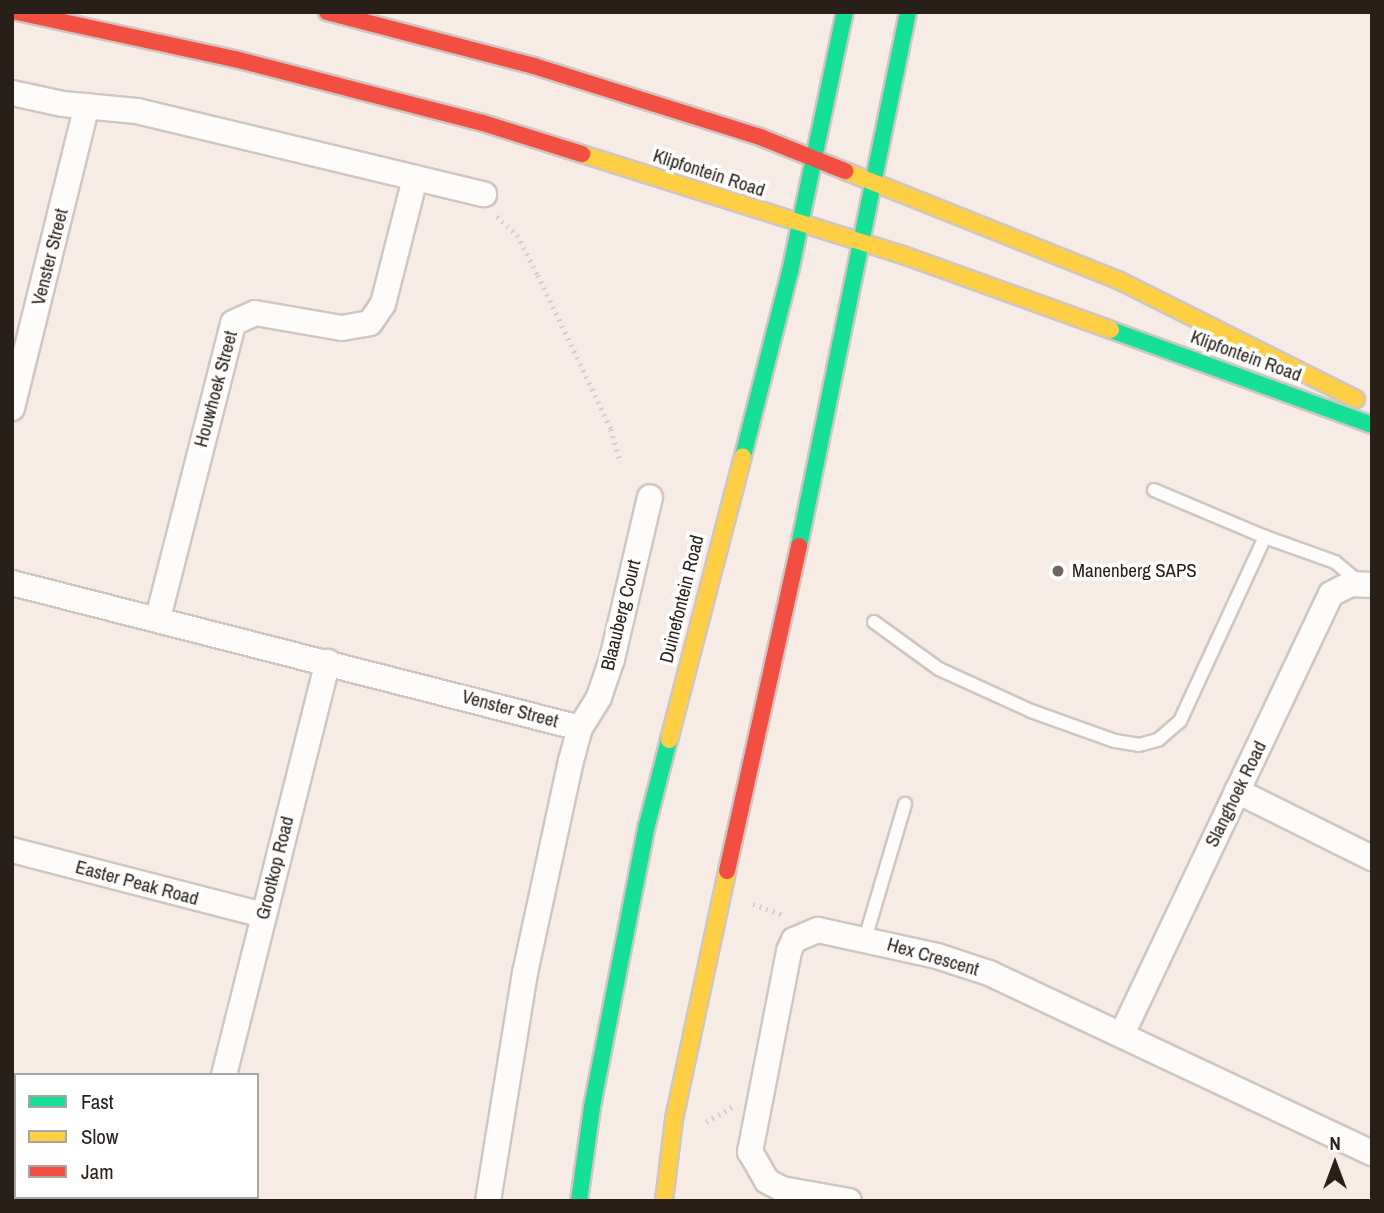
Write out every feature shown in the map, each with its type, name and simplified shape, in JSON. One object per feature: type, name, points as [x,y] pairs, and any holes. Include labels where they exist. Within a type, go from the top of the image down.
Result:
[{"type":"main road","name":"Klipfontein Road","points":[[17,12],[363,90],[505,130],[799,226],[861,242],[1372,425]]},
{"type":"main road","name":"Klipfontein Road","points":[[327,12],[585,81],[874,180],[1118,280],[1372,407]]},
{"type":"main road","name":"Duinefontein Road","points":[[579,1201],[592,1107],[647,825],[799,226],[845,12]]},
{"type":"main road","points":[[664,1201],[694,1018],[836,374],[908,12]]},
{"type":"street","points":[[12,93],[87,106],[137,111],[415,178],[488,204]]},
{"type":"street","name":"Venster Street","points":[[12,408],[87,106]]},
{"type":"street","name":"Houwhoek Street","points":[[158,618],[233,323],[255,313],[342,328],[370,323],[383,304],[415,178]]},
{"type":"street","name":"Blaauberg Court","points":[[580,727],[599,697],[612,659],[650,497]]},
{"type":"street","name":"Venster Street","points":[[12,583],[580,727],[525,973],[488,1201]]},
{"type":"street","name":"Slanghoek Road","points":[[1122,1034],[1331,594],[1366,584]]},
{"type":"street","name":"Grootkop Road","points":[[224,1073],[328,662]]},
{"type":"street","points":[[1237,791],[1372,858]]},
{"type":"street","name":"Easter Peak Road","points":[[12,850],[263,915]]},
{"type":"street","name":"Hex Crescent","points":[[849,1201],[782,1189],[766,1181],[755,1167],[750,1136],[794,940],[818,930],[865,939],[989,973],[1372,1153]]},
{"type":"lane","points":[[1154,490],[1265,537],[1335,562],[1366,584]]},
{"type":"lane","points":[[874,622],[939,669],[1020,706],[1115,741],[1139,745],[1158,740],[1180,721],[1265,537]]},
{"type":"lane","points":[[865,939],[905,804]]},
{"type":"path","points":[[488,204],[517,235],[538,275],[611,429],[621,463]]},
{"type":"path","points":[[745,902],[792,919]]},
{"type":"path","points":[[702,1124],[742,1101]]},
{"type":"traffic: fast","points":[[743,456],[790,272],[845,12]]},
{"type":"traffic: fast","points":[[799,546],[908,12]]},
{"type":"traffic: fast","points":[[1111,330],[1372,425]]},
{"type":"traffic: fast","points":[[579,1201],[592,1107],[647,825],[669,740]]},
{"type":"traffic: slow","points":[[582,154],[903,255],[1111,330]]},
{"type":"traffic: slow","points":[[845,171],[1118,280],[1356,399]]},
{"type":"traffic: slow","points":[[669,740],[743,456]]},
{"type":"traffic: slow","points":[[664,1201],[674,1119],[727,871]]},
{"type":"traffic: jam","points":[[17,12],[235,59],[483,123],[582,154]]},
{"type":"traffic: jam","points":[[327,12],[534,66],[760,137],[845,171]]},
{"type":"traffic: jam","points":[[727,871],[799,546]]},
{"type":"place","name":"Manenberg SAPS","points":[[1058,571]]}]
